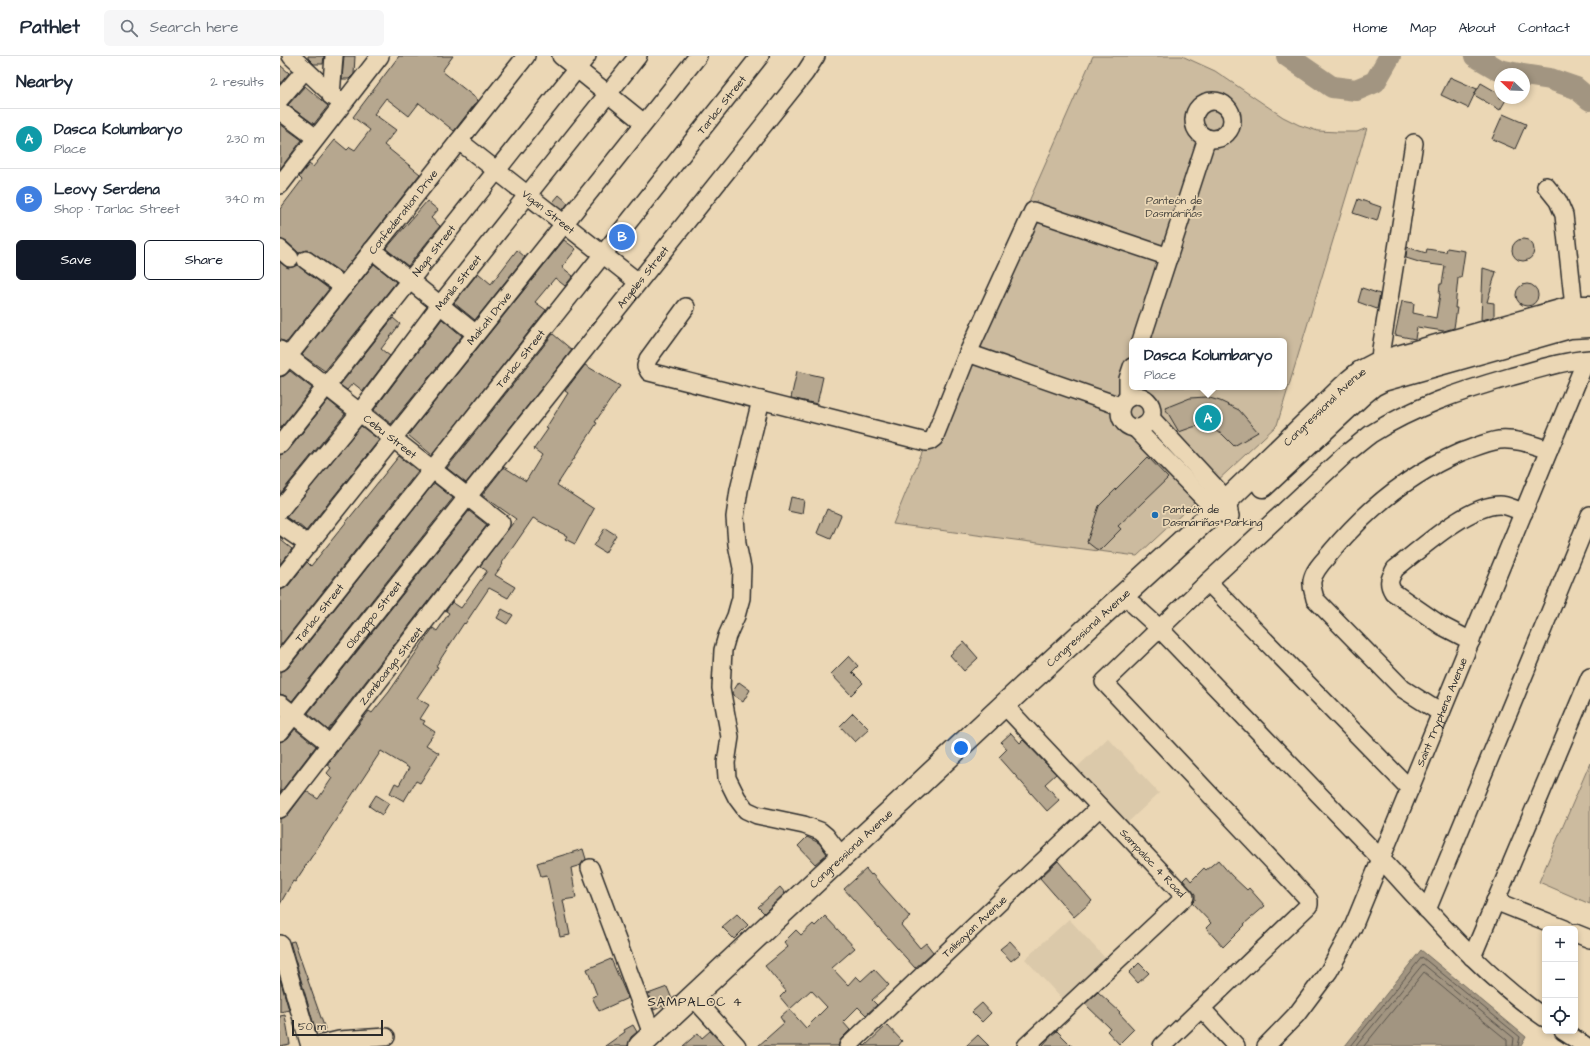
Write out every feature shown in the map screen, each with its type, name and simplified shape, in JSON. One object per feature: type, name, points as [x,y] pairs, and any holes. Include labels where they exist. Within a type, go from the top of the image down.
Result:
[{"type":"main road","name":"Congressional Avenue","points":[[1382,371],[1582,307]]},
{"type":"main road","name":"Congressional Avenue","points":[[697,1002],[842,857],[1009,711],[1134,605],[1224,509],[1350,381],[1361,372],[1382,371],[1570,327],[1590,326]]},
{"type":"main road","name":"Congressional Avenue","points":[[650,1042],[697,1002],[1224,509]]},
{"type":"street","points":[[291,56],[336,100]]},
{"type":"street","points":[[334,56],[336,100]]},
{"type":"street","name":"Confederation Drive","points":[[283,358],[344,287],[526,56]]},
{"type":"street","points":[[561,56],[644,124]]},
{"type":"street","name":"Naga Street","points":[[280,445],[497,172],[587,56]]},
{"type":"street","name":"Manila Street","points":[[280,510],[360,412],[440,305],[638,56]]},
{"type":"street","name":"Makati Drive","points":[[280,580],[698,56]]},
{"type":"street","name":"Tarlac Street","points":[[280,662],[760,56]]},
{"type":"street","points":[[283,174],[316,138],[336,100],[378,58]]},
{"type":"street","name":"Angeles Street","points":[[467,497],[805,73],[810,58]]},
{"type":"street","points":[[280,99],[305,70]]},
{"type":"street","points":[[280,111],[316,138]]},
{"type":"street","points":[[1142,338],[1206,138]]},
{"type":"street","name":"Vigan Street","points":[[459,142],[638,282]]},
{"type":"street","points":[[1382,371],[1414,143]]},
{"type":"street","points":[[1546,186],[1558,201],[1564,215],[1582,307]]},
{"type":"street","points":[[686,307],[648,359],[646,366],[649,372],[926,442],[934,438],[968,353],[1033,211],[1169,257]]},
{"type":"street","points":[[372,250],[476,334]]},
{"type":"street","points":[[292,256],[344,287]]},
{"type":"street","points":[[968,353],[1124,402],[1139,396],[1148,401],[1151,406],[1151,418],[1145,426],[1135,428]]},
{"type":"street","name":"Cebu Street","points":[[283,358],[326,386],[502,523]]},
{"type":"street","points":[[1162,1046],[1309,905],[1309,900],[1104,682],[1208,582],[1347,453],[1370,435],[1394,420],[1424,406],[1470,389],[1566,362],[1588,360]]},
{"type":"street","name":"Saint Tryphena Avenue","points":[[1266,1046],[1297,1014],[1329,971],[1353,927],[1549,450],[1588,360]]},
{"type":"street","points":[[1129,376],[1120,416],[1122,421],[1126,425],[1135,428],[1188,483],[1224,509]]},
{"type":"street","points":[[761,400],[734,517],[737,544],[742,568],[741,598],[723,650],[721,688],[730,737],[726,763],[727,778],[736,798],[746,810],[757,815],[804,825],[820,831],[826,836],[842,857]]},
{"type":"street","points":[[1151,418],[1200,472],[1224,509]]},
{"type":"street","points":[[1441,713],[1403,689],[1315,599],[1312,581],[1317,569],[1348,532],[1374,507],[1411,478],[1446,459],[1478,446],[1499,440],[1521,442],[1549,450]]},
{"type":"street","points":[[1188,483],[1200,472]]},
{"type":"street","name":"Olongapo Street","points":[[280,732],[467,497]]},
{"type":"street","points":[[1471,641],[1442,626],[1393,592],[1389,585],[1390,578],[1395,569],[1450,525],[1486,507],[1501,505],[1524,512]]},
{"type":"street","points":[[1427,910],[1590,515]]},
{"type":"street","name":"Zamboanga Street","points":[[280,809],[502,523]]},
{"type":"street","points":[[280,525],[309,544]]},
{"type":"street","points":[[1208,582],[1410,789]]},
{"type":"street","points":[[1134,605],[1160,628],[1472,957],[1500,983],[1542,1016]]},
{"type":"street","points":[[1472,957],[1590,677]]},
{"type":"street","points":[[280,704],[330,744]]},
{"type":"street","name":"Sampaloc 4 Road","points":[[1009,711],[1185,897],[1026,1046]]},
{"type":"street","name":"Talisayan Avenue","points":[[848,1046],[1100,807]]},
{"type":"street","points":[[590,868],[650,1042]]},
{"type":"street","points":[[1496,901],[1558,926]]},
{"type":"street","points":[[1578,934],[1590,939]]},
{"type":"street","points":[[280,944],[310,1046]]},
{"type":"street","points":[[697,1002],[737,1046]]},
{"type":"street","points":[[1202,1009],[1236,1046]]},
{"type":"street","points":[[1568,1034],[1586,1046]]},
{"type":"street","points":[[314,1046],[339,1040],[386,1037]]},
{"type":"shaded area","points":[[1108,738],[1159,793],[1125,825],[1073,771]]},
{"type":"shaded area","points":[[1069,919],[1106,959],[1062,999],[1025,959]]},
{"type":"green space","name":"Panteón de Dasmariñas","points":[[1093,56],[1182,56],[1215,71],[1283,117],[1299,125],[1318,131],[1338,132],[1357,132],[1367,128],[1277,425],[1137,556],[893,524],[971,333]]},
{"type":"green space","points":[[1590,763],[1590,904],[1539,882]]},
{"type":"water","points":[[1421,950],[1526,1037],[1521,1046],[1345,1046]]},
{"type":"building","points":[[308,56],[324,56],[323,64],[314,64]]},
{"type":"building","points":[[344,56],[355,56],[354,74],[349,79],[342,79]]},
{"type":"building","points":[[399,56],[453,56],[442,71],[478,100],[454,131],[419,103],[409,116],[386,98],[374,114],[396,130],[384,145],[420,174],[342,273],[311,252],[307,250],[299,253],[287,242],[280,239],[280,209],[302,180],[299,177],[309,164],[313,167],[335,140],[347,150],[350,147],[355,150],[370,130],[353,117]]},
{"type":"building","points":[[280,65],[289,73],[280,84]]},
{"type":"building","points":[[1450,77],[1477,89],[1468,108],[1441,95]]},
{"type":"building","points":[[1481,83],[1494,91],[1494,104],[1504,104],[1500,110],[1474,95]]},
{"type":"building","points":[[305,86],[328,106],[314,124],[288,105]]},
{"type":"building","points":[[1503,114],[1526,124],[1515,149],[1492,139]]},
{"type":"building","points":[[280,124],[302,140],[280,169]]},
{"type":"building","points":[[559,195],[568,203],[563,210],[553,202]]},
{"type":"building","points":[[1358,199],[1381,207],[1377,221],[1353,213]]},
{"type":"building","points":[[427,201],[438,210],[431,218],[440,226],[408,266],[386,249]]},
{"type":"building","points":[[1523,239],[1527,240],[1533,246],[1533,254],[1527,260],[1523,261],[1519,260],[1513,254],[1512,250],[1513,246],[1519,240]]},
{"type":"building","points":[[564,240],[576,249],[562,267],[573,276],[565,286],[555,278],[535,302],[546,310],[432,455],[408,435]]},
{"type":"building","points":[[1407,247],[1426,253],[1427,249],[1446,252],[1447,248],[1465,251],[1461,278],[1458,278],[1455,308],[1457,308],[1454,328],[1444,331],[1417,327],[1415,339],[1395,335],[1402,301],[1414,303],[1413,313],[1436,318],[1440,284],[1442,284],[1445,266],[1422,263],[1406,258]]},
{"type":"building","points":[[517,250],[525,257],[475,320],[454,303],[478,273],[491,284]]},
{"type":"building","points":[[280,262],[288,268],[297,265],[329,289],[287,342],[280,340]]},
{"type":"building","points":[[374,264],[396,282],[325,371],[302,355]]},
{"type":"building","points":[[1483,268],[1496,272],[1487,302],[1494,303],[1494,317],[1481,320]]},
{"type":"building","points":[[1527,284],[1531,285],[1537,291],[1537,299],[1531,305],[1527,306],[1523,305],[1517,299],[1516,295],[1517,291],[1523,285]]},
{"type":"building","points":[[1362,288],[1380,294],[1377,309],[1358,302]]},
{"type":"building","points":[[393,318],[400,324],[381,349],[390,356],[363,391],[353,383],[347,390],[340,385]]},
{"type":"building","points":[[442,319],[462,336],[391,424],[374,410]]},
{"type":"building","points":[[553,334],[572,350],[466,483],[447,468]]},
{"type":"building","points":[[585,365],[620,386],[595,422],[597,423],[557,485],[594,509],[575,544],[565,539],[567,536],[533,518],[495,575],[515,587],[508,598],[489,588],[465,624],[464,623],[436,666],[438,667],[417,698],[429,705],[420,719],[425,721],[423,724],[435,732],[426,745],[439,753],[420,783],[416,781],[404,801],[390,793],[395,783],[399,785],[409,768],[381,751],[295,882],[293,881],[280,904],[280,819],[288,815],[306,791],[318,799],[332,778],[327,773],[331,768],[327,765],[369,711],[372,713],[389,692],[433,628],[437,631],[449,613],[446,611],[452,602],[461,608],[487,571],[480,566],[516,519],[482,495],[504,467],[526,481],[542,455],[534,449],[548,429],[546,428],[568,393],[565,391]]},
{"type":"building","points":[[290,371],[312,388],[280,429],[280,377],[284,376]]},
{"type":"building","points":[[797,371],[823,377],[817,404],[791,398]]},
{"type":"building","points":[[1206,397],[1220,401],[1239,410],[1258,432],[1234,446],[1222,434],[1200,426],[1179,432],[1165,408],[1190,398]]},
{"type":"building","points":[[328,400],[345,414],[280,494],[280,455],[288,451]]},
{"type":"building","points":[[361,426],[379,440],[306,531],[297,523],[296,524],[286,517]]},
{"type":"building","points":[[399,456],[418,471],[280,646],[280,590],[288,586],[307,562],[311,566]]},
{"type":"building","points":[[1148,457],[1168,478],[1118,526],[1121,529],[1100,550],[1096,549],[1087,542],[1099,506]]},
{"type":"building","points":[[434,483],[453,498],[292,701],[286,696],[280,694],[280,672],[288,668]]},
{"type":"building","points":[[791,497],[804,500],[802,514],[788,511]]},
{"type":"building","points":[[827,509],[841,515],[831,539],[817,533]]},
{"type":"building","points":[[469,511],[487,525],[328,730],[308,713]]},
{"type":"building","points":[[605,528],[616,535],[605,553],[594,546]]},
{"type":"building","points":[[280,537],[283,539],[282,541],[292,549],[280,564]]},
{"type":"building","points":[[502,609],[513,615],[507,624],[497,618]]},
{"type":"building","points":[[964,642],[978,658],[964,671],[950,655]]},
{"type":"building","points":[[849,656],[858,666],[852,672],[863,683],[851,695],[831,674]]},
{"type":"building","points":[[739,682],[750,690],[743,702],[732,693]]},
{"type":"building","points":[[853,713],[869,729],[855,742],[840,726]]},
{"type":"building","points":[[295,729],[316,746],[280,793],[280,742],[288,738]]},
{"type":"building","points":[[1011,733],[1020,743],[1023,740],[1056,774],[1045,784],[1059,800],[1047,811],[999,757],[1007,749],[1001,742]]},
{"type":"building","points":[[376,795],[389,803],[382,815],[369,806]]},
{"type":"building","points":[[807,837],[819,843],[827,854],[815,864],[798,846]]},
{"type":"building","points":[[583,849],[586,859],[581,865],[571,868],[576,898],[563,900],[570,935],[560,937],[547,875],[541,876],[537,863]]},
{"type":"building","points":[[1218,860],[1247,890],[1249,888],[1265,906],[1244,924],[1245,925],[1223,947],[1206,928],[1211,923],[1192,903],[1195,900],[1195,894],[1183,880],[1187,876],[1191,881],[1204,868],[1206,870]]},
{"type":"building","points":[[1058,861],[1092,901],[1074,917],[1040,878]]},
{"type":"building","points":[[866,869],[910,917],[901,925],[920,948],[926,943],[933,952],[915,968],[844,889]]},
{"type":"building","points":[[780,887],[785,893],[764,913],[758,907]]},
{"type":"building","points":[[737,914],[748,925],[734,939],[722,927]]},
{"type":"building","points":[[825,916],[855,948],[832,968],[848,985],[856,976],[861,981],[874,969],[889,985],[872,1000],[877,1005],[866,1015],[858,1007],[843,1022],[850,1030],[841,1039],[838,1046],[758,1046],[784,1023],[780,1017],[789,1009],[806,1028],[827,1007],[811,990],[790,1009],[780,997],[786,991],[765,966],[788,947],[784,942],[796,930],[801,935],[813,924],[815,926]]},
{"type":"building","points":[[294,941],[325,1029],[316,1032],[290,942]]},
{"type":"building","points":[[1010,941],[1021,953],[1011,961],[1000,949]]},
{"type":"building","points":[[611,959],[628,998],[599,1011],[592,997],[597,995],[587,969]]},
{"type":"building","points":[[1139,963],[1149,973],[1138,983],[1129,973]]},
{"type":"building","points":[[280,979],[289,1010],[280,1012]]},
{"type":"building","points":[[667,987],[672,999],[665,1005],[654,1010],[648,994]]},
{"type":"building","points":[[1098,992],[1120,1012],[1119,1013],[1134,1029],[1119,1044],[1107,1031],[1110,1028],[1085,1004]]},
{"type":"building","points":[[982,1003],[991,1013],[982,1022],[972,1012]]},
{"type":"building","points":[[285,1015],[290,1044],[280,1046],[280,1016]]},
{"type":"building","points":[[633,1025],[637,1032],[631,1037],[628,1046],[605,1046],[625,1032],[624,1030]]},
{"type":"building","points":[[887,1025],[902,1041],[898,1046],[865,1046]]},
{"type":"building","points":[[710,1031],[723,1045],[722,1046],[683,1046],[698,1033],[702,1038]]},
{"type":"building","points":[[1057,1031],[1072,1046],[1042,1046],[1052,1035]]},
{"type":"building","points":[[978,1035],[989,1046],[966,1046]]},
{"type":"waterway","points":[[1287,56],[1332,87],[1356,90],[1375,82],[1390,56]]},
{"type":"waterway","points":[[1475,56],[1496,68]]},
{"type":"waterway","points":[[1530,76],[1550,79],[1576,88],[1590,100]]},
{"type":"place","name":"Leovy Serdena","points":[[622,237]]},
{"type":"place","name":"Dasca Kolumbaryo","points":[[1208,418]]},
{"type":"place","name":"Panteón de Dasmariñas Parking","points":[[1155,515]]},
{"type":"district","name":"SAMPALOC 4","points":[[695,1002]]}]
